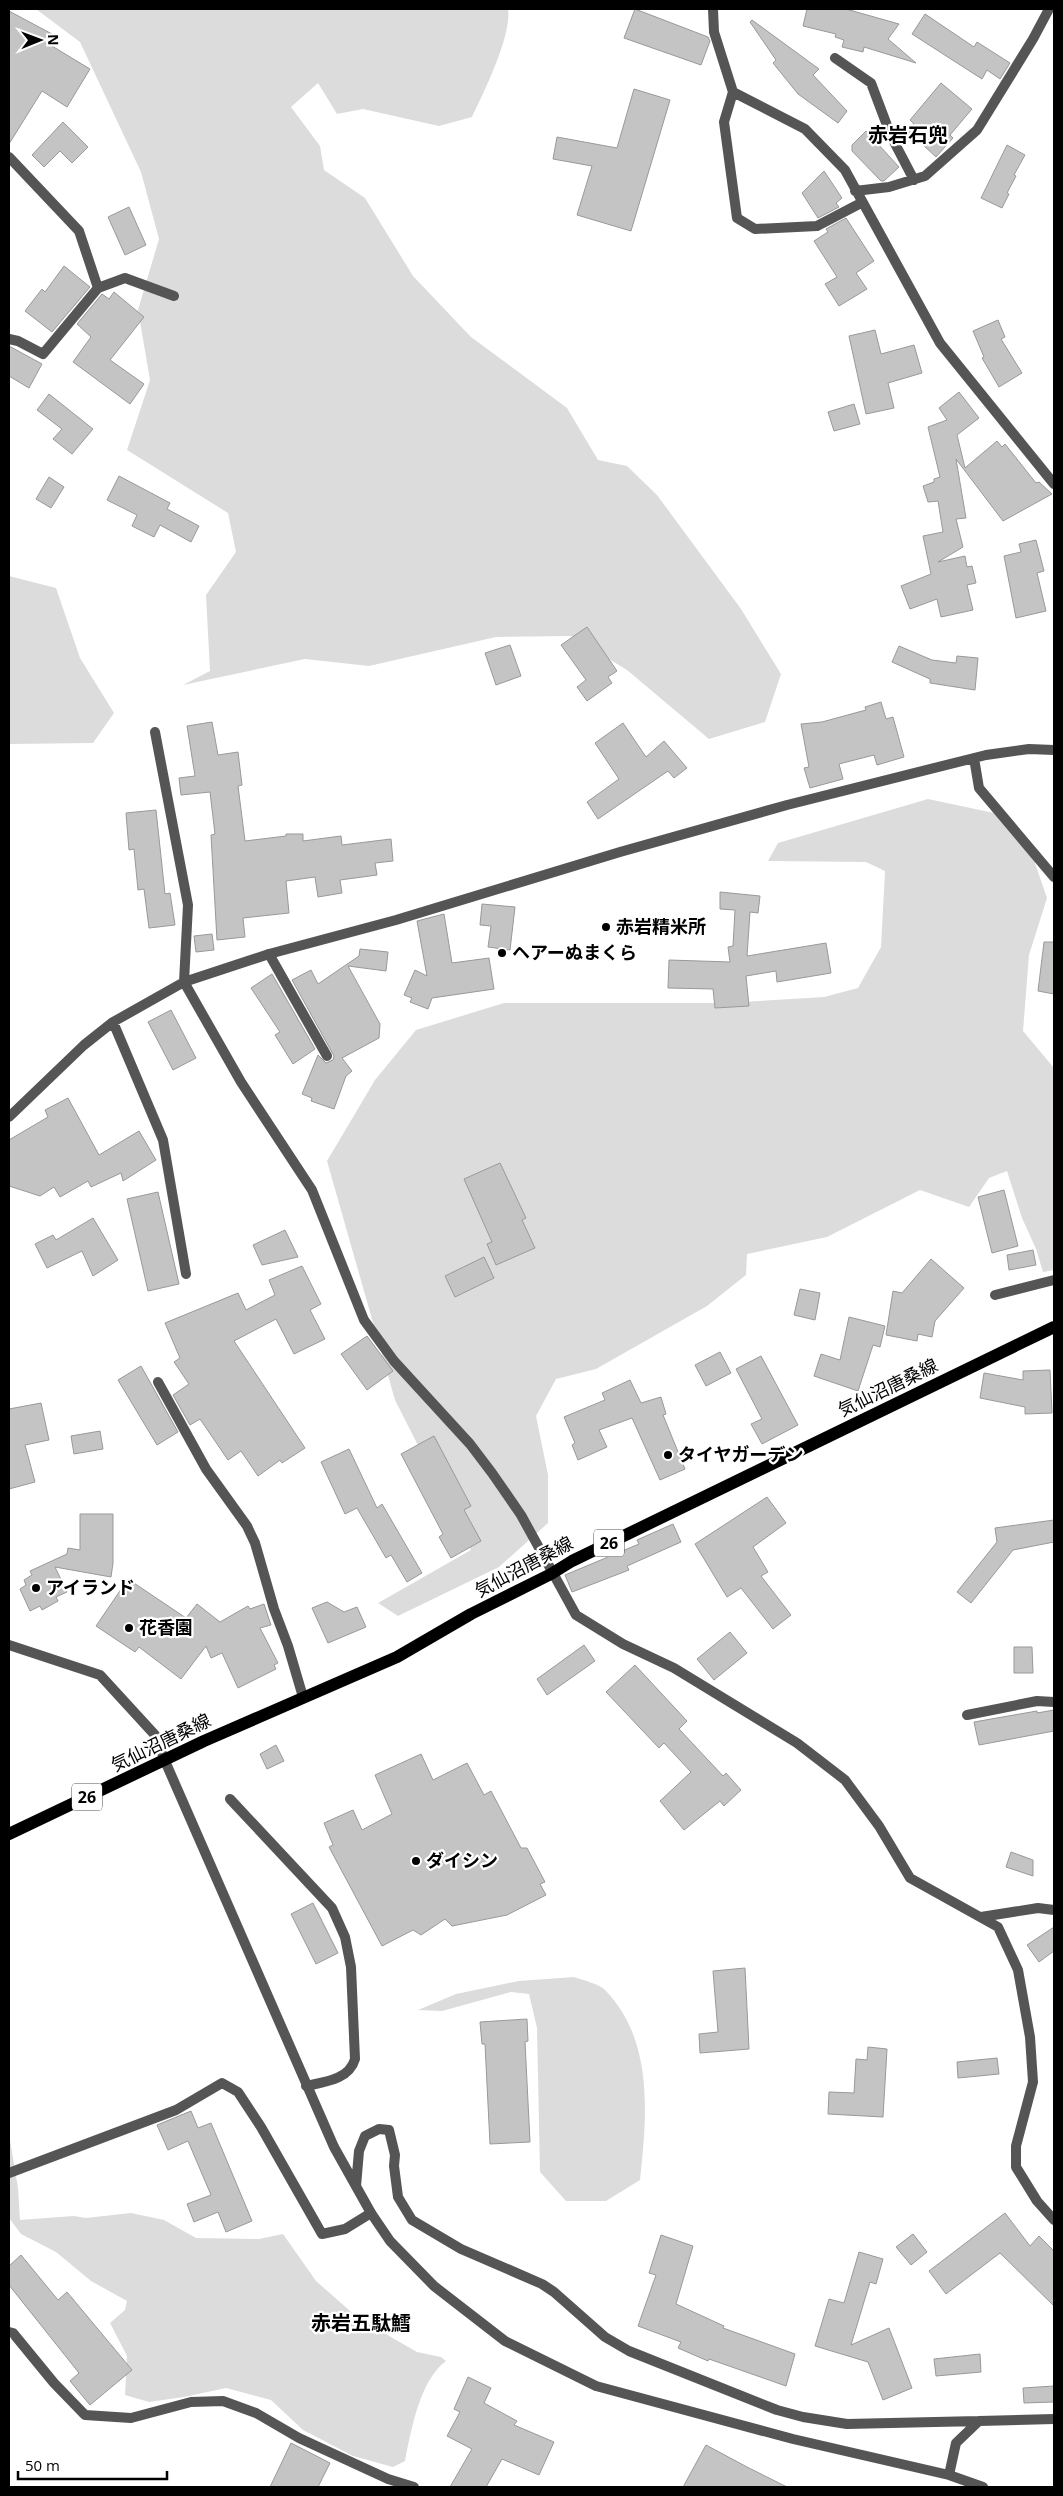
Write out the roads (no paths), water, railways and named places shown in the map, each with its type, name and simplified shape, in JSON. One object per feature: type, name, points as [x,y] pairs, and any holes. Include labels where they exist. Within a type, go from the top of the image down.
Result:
[{"type":"main road","name":"気仙沼唐桑線","points":[[9,1834],[303,1697],[397,1658],[471,1614],[551,1574],[572,1561],[1054,1327]]},
{"type":"street","points":[[714,9],[714,32],[733,92],[724,122],[737,218],[755,229],[817,226],[861,203]]},
{"type":"street","points":[[855,191],[889,188],[925,176],[977,130],[1049,9]]},
{"type":"street","points":[[835,58],[870,83],[891,136],[914,180]]},
{"type":"street","points":[[733,92],[805,129],[845,170],[861,203],[940,344],[1054,484]]},
{"type":"street","points":[[9,157],[78,230],[98,288]]},
{"type":"street","points":[[9,339],[18,341],[43,354],[98,288],[125,278],[174,296]]},
{"type":"street","points":[[155,732],[188,905],[184,982],[241,1082],[312,1190],[364,1320],[394,1360],[470,1444],[492,1473],[520,1516],[551,1574],[576,1615],[624,1644],[674,1668],[797,1743],[845,1780],[878,1826],[910,1878],[998,1927],[1018,1970],[1030,2036],[1033,2082],[1016,2146],[1016,2167],[1037,2201],[1054,2220]]},
{"type":"street","points":[[9,1117],[84,1045],[113,1022],[184,982],[269,954],[396,920],[620,852],[787,805],[974,758],[1029,749],[1054,750]]},
{"type":"street","points":[[974,758],[979,788],[1054,877]]},
{"type":"street","points":[[269,954],[327,1056]]},
{"type":"street","points":[[113,1022],[163,1140],[186,1274]]},
{"type":"street","points":[[995,1295],[1054,1280]]},
{"type":"street","points":[[158,1382],[206,1469],[247,1526],[255,1543],[303,1697]]},
{"type":"street","points":[[9,1645],[100,1675],[155,1735],[334,2147],[371,2213],[390,2241],[434,2286],[505,2341],[596,2386],[793,2439],[949,2475],[984,2487]]},
{"type":"street","points":[[967,1715],[1037,1702],[1054,1702]]},
{"type":"street","points":[[230,1799],[332,1908],[345,1936],[352,1967],[355,2059],[348,2073],[335,2079],[306,2086]]},
{"type":"street","points":[[981,1917],[1038,1908],[1054,1910]]},
{"type":"street","points":[[9,2173],[176,2110],[222,2083],[238,2092],[322,2234],[344,2229],[371,2213]]},
{"type":"street","points":[[356,2186],[359,2151],[365,2136],[379,2129],[389,2130],[395,2155],[394,2166],[398,2197],[412,2220],[461,2249],[531,2278],[554,2292],[605,2336],[628,2351],[777,2410],[803,2417],[847,2424],[1054,2419]]},
{"type":"street","points":[[9,2332],[13,2333],[54,2383],[85,2415],[131,2418],[191,2402],[223,2401],[256,2413],[299,2438],[387,2483],[414,2487]]},
{"type":"street","points":[[949,2475],[956,2443],[979,2421]]},
{"type":"place","name":"赤岩精米所","points":[[606,927]]},
{"type":"place","name":"ヘアーぬまくら","points":[[502,953]]},
{"type":"place","name":"タイヤガーデン","points":[[668,1455]]},
{"type":"place","name":"アイランド","points":[[36,1588]]},
{"type":"place","name":"花香園","points":[[129,1628]]},
{"type":"place","name":"ダイシン","points":[[416,1861]]},
{"type":"district","name":"赤岩石兜","points":[[908,135]]},
{"type":"district","name":"赤岩五駄鱈","points":[[361,2323]]}]
